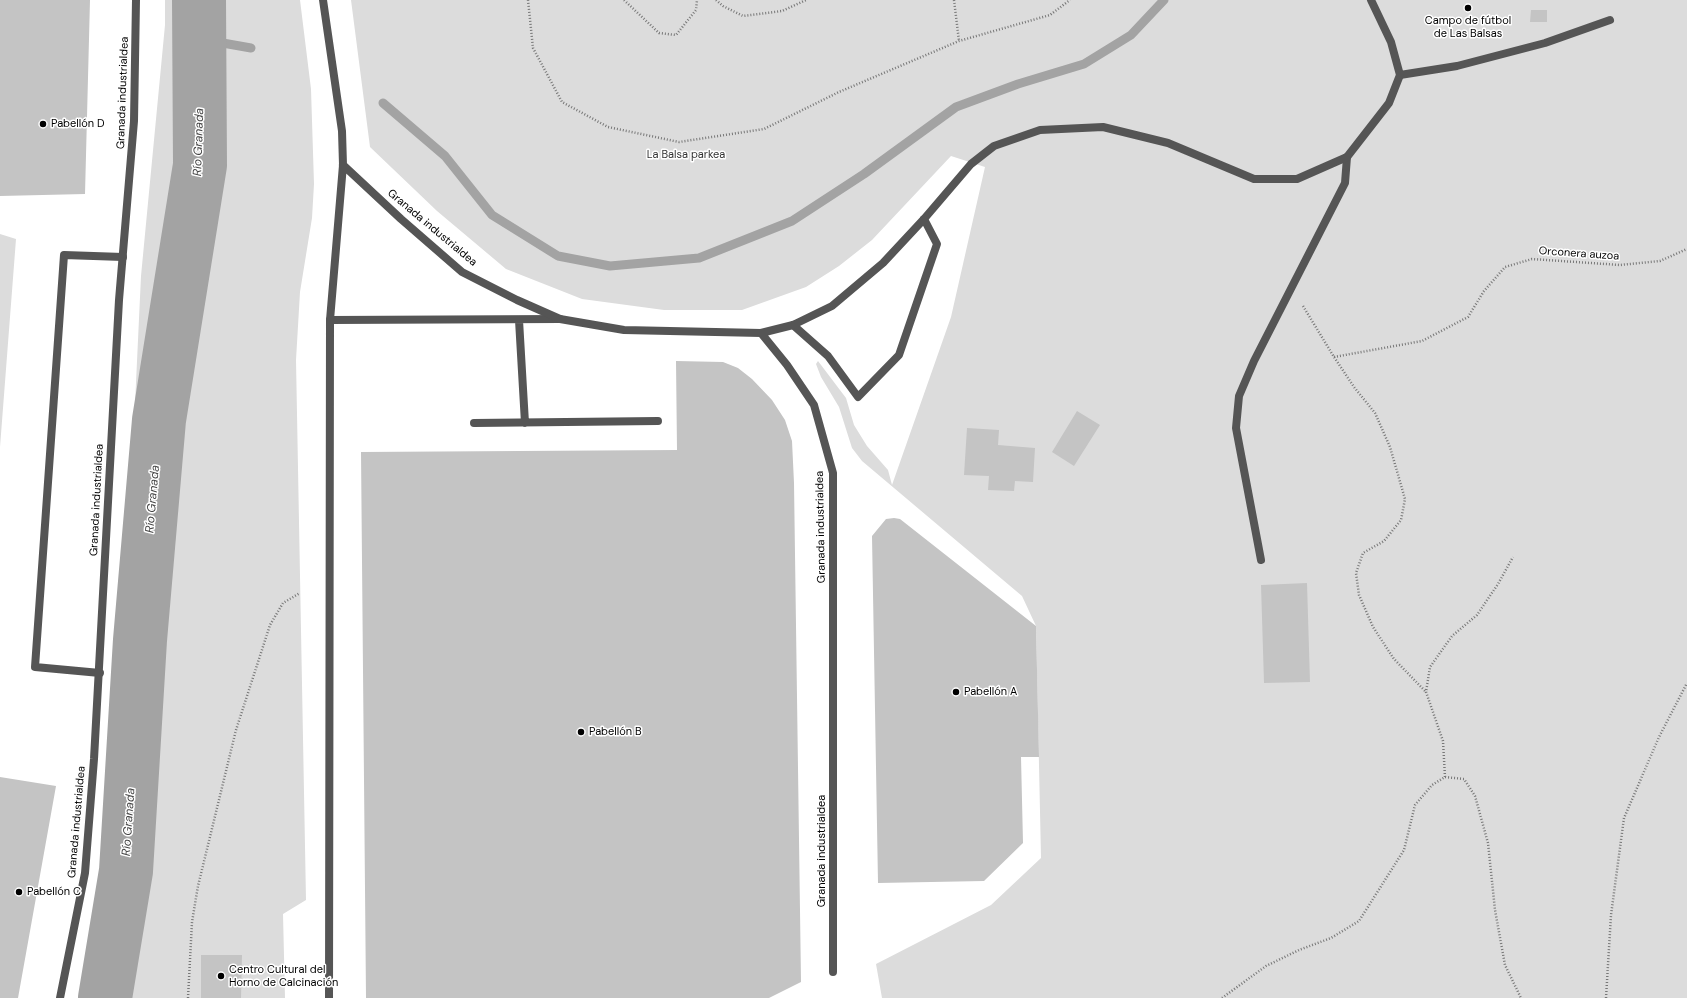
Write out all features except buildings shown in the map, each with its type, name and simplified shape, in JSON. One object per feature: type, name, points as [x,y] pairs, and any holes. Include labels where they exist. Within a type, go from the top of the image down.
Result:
[{"type":"street","name":"Granada industrialdea","points":[[60,998],[85,873],[100,673],[119,308],[134,121],[136,0]]},
{"type":"street","points":[[323,0],[342,130],[343,165],[330,320],[329,998]]},
{"type":"street","points":[[761,333],[793,325],[832,306],[883,263],[924,219],[971,164],[994,146],[1040,130],[1103,127],[1168,143],[1254,179],[1297,179],[1347,157],[1389,103],[1400,75],[1391,42],[1371,0]]},
{"type":"street","points":[[1400,75],[1457,66],[1545,43],[1610,20]]},
{"type":"street","points":[[1261,560],[1236,428],[1239,396],[1254,361],[1345,183],[1347,157]]},
{"type":"street","name":"Granada industrialdea","points":[[343,165],[401,219],[462,272],[517,300],[560,319],[624,330],[761,333],[787,366],[814,405],[833,473],[833,972]]},
{"type":"street","points":[[793,325],[828,356],[858,397],[899,354],[937,244],[924,219]]},
{"type":"street","points":[[100,673],[35,667],[64,255],[123,257]]},
{"type":"street","points":[[330,320],[560,319]]},
{"type":"street","points":[[519,320],[525,423]]},
{"type":"street","points":[[474,423],[658,421]]},
{"type":"path","points":[[528,0],[533,48],[562,102],[608,127],[679,142],[764,129],[839,92],[959,41],[1050,15],[1070,0]]},
{"type":"path","points":[[624,0],[659,33],[676,36],[696,10],[697,0]]},
{"type":"path","points":[[716,0],[723,6],[743,16],[782,11],[806,0]]},
{"type":"path","points":[[954,0],[959,41]]},
{"type":"path","name":"Orconera auzoa","points":[[1334,357],[1422,341],[1468,317],[1484,292],[1505,267],[1532,259],[1620,265],[1660,261],[1687,249]]},
{"type":"path","points":[[1292,286],[1334,357],[1354,387],[1375,413],[1390,447],[1405,499],[1401,520],[1384,542],[1363,553],[1356,573],[1359,595],[1373,627],[1394,659],[1426,692],[1443,741],[1445,777]]},
{"type":"path","points":[[1426,692],[1430,667],[1452,636],[1477,615],[1498,584],[1513,557]]},
{"type":"path","points":[[188,998],[192,922],[198,886],[236,730],[270,625],[283,603],[300,593]]},
{"type":"path","points":[[1606,998],[1611,915],[1624,818],[1659,737],[1687,683]]},
{"type":"path","points":[[1222,998],[1266,966],[1299,950],[1330,938],[1359,921],[1404,850],[1415,805],[1432,785],[1445,777],[1464,779],[1475,796],[1488,843],[1495,910],[1505,965],[1521,998]]},
{"type":"green space","points":[[165,0],[300,0],[311,89],[314,184],[312,218],[300,292],[296,360],[306,900],[283,914],[285,998],[83,998],[108,872],[123,660],[141,276],[165,25]]},
{"type":"green space","name":"La Balsa parkea","points":[[351,0],[1687,0],[1687,998],[882,998],[876,964],[991,905],[1041,858],[1036,626],[1022,596],[862,461],[852,448],[839,407],[821,377],[816,364],[818,361],[846,398],[854,425],[867,446],[888,470],[892,485],[951,317],[985,167],[951,156],[872,240],[839,266],[806,287],[742,310],[664,310],[582,299],[506,269],[437,211],[370,147]]},
{"type":"green space","points":[[0,234],[16,239],[0,447]]},
{"type":"waterway","name":"Río Granada","points":[[105,998],[126,871],[140,640],[159,420],[200,165],[199,0]]},
{"type":"waterway","points":[[383,103],[445,156],[492,215],[558,256],[610,266],[699,258],[792,221],[864,174],[956,107],[1018,84],[1084,64],[1131,35],[1164,0]]},
{"type":"waterway","points":[[199,35],[217,42],[251,48]]},
{"type":"place","name":"Campo de fútbol de Las Balsas","points":[[1468,8]]},
{"type":"place","name":"Pabellón D","points":[[43,124]]},
{"type":"place","name":"Pabellón A","points":[[956,692]]},
{"type":"place","name":"Pabellón B","points":[[581,732]]},
{"type":"place","name":"Pabellón C","points":[[19,892]]},
{"type":"place","name":"Centro Cultural del Horno de Calcinación","points":[[221,976]]}]
